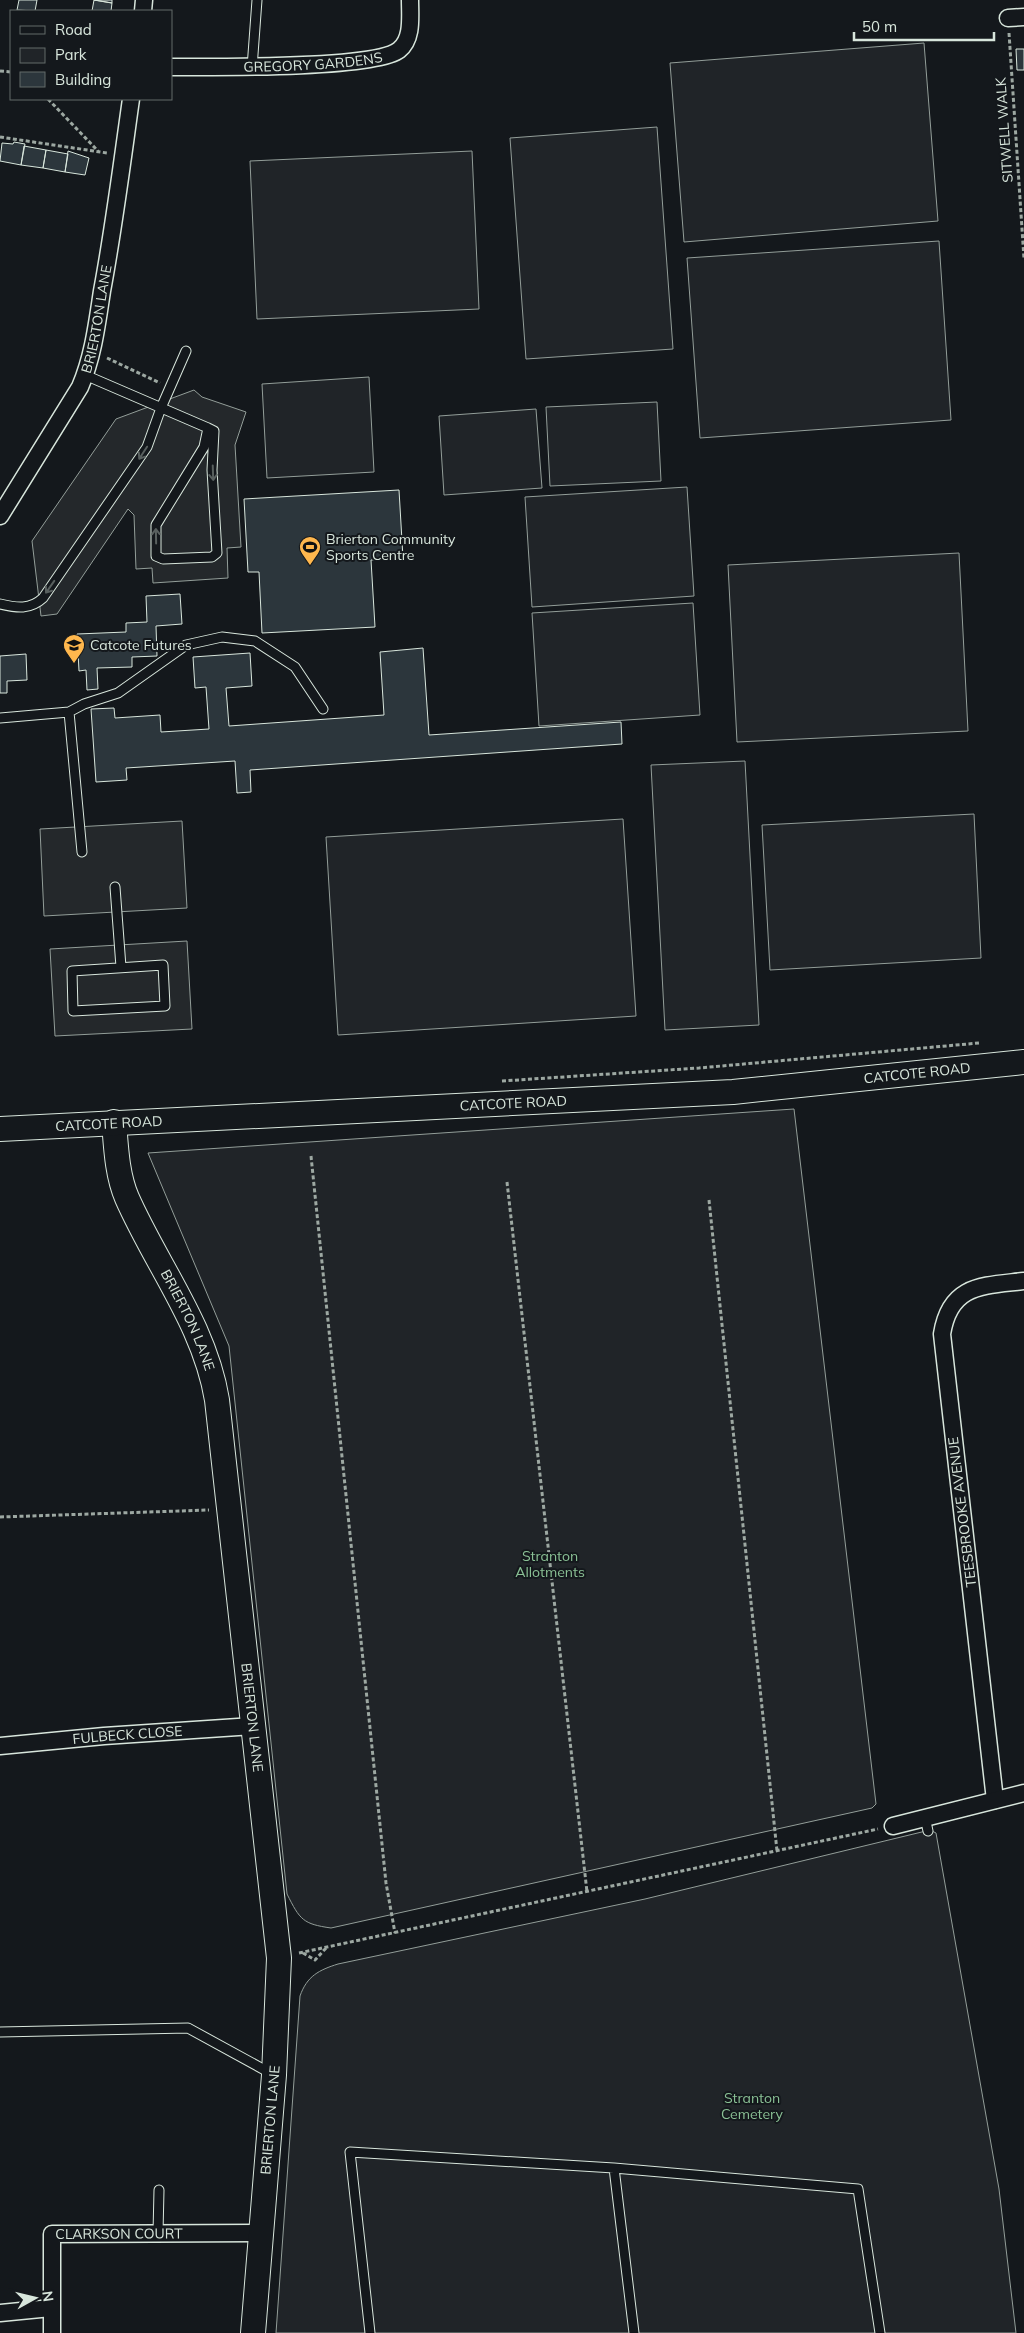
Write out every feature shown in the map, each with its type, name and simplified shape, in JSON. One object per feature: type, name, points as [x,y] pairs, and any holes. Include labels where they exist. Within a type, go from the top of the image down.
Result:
[{"type":"street","name":"GREGORY GARDENS","points":[[172,67],[252,68],[373,59],[398,51],[408,40],[410,0]]},
{"type":"street","name":"BRIERTON LANE","points":[[0,516],[80,388],[92,354],[111,243],[130,100]]},
{"type":"street","name":"CATCOTE ROAD","points":[[0,1129],[733,1092],[1024,1062]]},
{"type":"street","name":"BRIERTON LANE","points":[[114,1122],[118,1161],[126,1196],[205,1350],[214,1380],[254,1726],[279,1958],[274,2075],[253,2333]]},
{"type":"street","name":"TEESBROOKE AVENUE","points":[[995,1800],[942,1334],[950,1308],[962,1295],[976,1287],[1024,1281]]},
{"type":"street","name":"FULBECK CLOSE","points":[[0,1746],[111,1735],[254,1726]]},
{"type":"street","points":[[888,1827],[926,1824],[995,1800],[1024,1793]]},
{"type":"street","name":"CLARKSON COURT","points":[[52,2333],[52,2234],[261,2233]]},
{"type":"street","points":[[0,2313],[51,2308]]},
{"type":"lane","points":[[252,68],[257,0]]},
{"type":"lane","points":[[0,604],[24,607],[35,605],[43,598],[147,447],[161,408],[186,351]]},
{"type":"lane","points":[[85,375],[208,428],[214,431],[212,470],[217,554],[212,556],[163,559],[156,556],[156,525],[204,447],[208,428]]},
{"type":"lane","points":[[0,718],[69,712],[84,704],[118,693],[186,645],[222,637],[256,641],[296,667],[324,709]]},
{"type":"lane","points":[[69,712],[82,852]]},
{"type":"lane","points":[[115,887],[122,967]]},
{"type":"lane","points":[[164,965],[165,1006],[73,1011],[72,971],[122,967],[164,965]]},
{"type":"lane","points":[[0,2032],[188,2028],[274,2075]]},
{"type":"lane","points":[[370,2333],[350,2152],[614,2168],[858,2189],[880,2333]]},
{"type":"lane","points":[[614,2168],[634,2333]]},
{"type":"lane","points":[[158,2233],[159,2190]]},
{"type":"path","name":"SITWELL WALK","points":[[1016,17],[1024,259]]},
{"type":"path","points":[[49,100],[99,152]]},
{"type":"path","points":[[0,138],[123,156]]},
{"type":"path","points":[[92,354],[112,360],[170,388]]},
{"type":"path","points":[[495,1081],[699,1068],[985,1043]]},
{"type":"path","points":[[311,1156],[386,1883],[394,1933]]},
{"type":"path","points":[[507,1182],[588,1892]]},
{"type":"path","points":[[709,1200],[777,1851]]},
{"type":"path","points":[[0,1517],[229,1510]]},
{"type":"path","points":[[279,1958],[888,1827]]},
{"type":"path","points":[[303,1953],[315,1960],[327,1947]]},
{"type":"green space","points":[[924,43],[938,221],[684,242],[670,63]]},
{"type":"green space","points":[[657,127],[673,349],[526,359],[510,138]]},
{"type":"green space","points":[[472,151],[479,309],[257,319],[250,161]]},
{"type":"green space","points":[[939,241],[951,420],[700,438],[687,258]]},
{"type":"green space","points":[[369,377],[374,472],[267,478],[262,384]]},
{"type":"green space","points":[[657,402],[661,481],[550,486],[546,407]]},
{"type":"green space","points":[[536,409],[542,488],[444,495],[439,416]]},
{"type":"green space","points":[[687,487],[694,596],[532,607],[525,497]]},
{"type":"green space","points":[[959,553],[968,731],[737,742],[728,565]]},
{"type":"green space","points":[[693,603],[700,715],[539,726],[532,613]]},
{"type":"green space","points":[[745,761],[759,1025],[665,1030],[651,765]]},
{"type":"green space","points":[[974,814],[981,958],[770,970],[762,825]]},
{"type":"green space","points":[[623,819],[636,1016],[338,1035],[326,837]]},
{"type":"green space","name":"Stranton Allotments","points":[[794,1109],[876,1804],[872,1808],[331,1928],[314,1925],[303,1919],[295,1910],[287,1894],[229,1346],[148,1153]]},
{"type":"green space","name":"Stranton Cemetery","points":[[930,1830],[936,1833],[999,2189],[1016,2333],[276,2333],[300,1996],[306,1983],[314,1975],[338,1964],[645,1899]]},
{"type":"shaded area","points":[[194,390],[202,397],[246,412],[235,445],[241,547],[227,548],[228,578],[153,583],[152,568],[136,569],[134,515],[128,509],[57,614],[41,616],[32,541],[116,419]]},
{"type":"shaded area","points":[[182,821],[187,908],[44,916],[40,829]]},
{"type":"shaded area","points":[[187,941],[192,1029],[55,1036],[50,949]]},
{"type":"building","points":[[19,0],[37,0],[35,10],[17,10]]},
{"type":"building","points":[[94,0],[112,3],[111,10],[92,10]]},
{"type":"building","points":[[94,0],[112,0],[112,3]]},
{"type":"building","points":[[1016,49],[1024,49],[1024,70],[1017,70]]},
{"type":"building","points":[[14,142],[25,144],[21,165],[0,161],[2,143],[13,144]]},
{"type":"building","points":[[24,146],[46,150],[43,168],[21,165]]},
{"type":"building","points":[[46,150],[68,154],[65,172],[43,168]]},
{"type":"building","points":[[68,151],[89,158],[85,175],[65,172]]},
{"type":"building","name":"Brierton Community Sports Centre","points":[[399,490],[403,558],[371,560],[375,627],[262,633],[259,572],[248,572],[244,499]]},
{"type":"building","points":[[180,594],[182,624],[156,626],[157,656],[132,657],[132,667],[97,668],[98,689],[87,690],[86,670],[79,671],[77,634],[126,632],[126,623],[147,622],[146,596]]},
{"type":"building","points":[[423,648],[429,735],[621,722],[622,744],[250,770],[251,792],[237,793],[235,761],[126,768],[127,780],[96,782],[91,709],[114,708],[115,718],[160,715],[161,732],[209,729],[206,687],[195,688],[193,657],[250,653],[252,686],[226,688],[229,726],[384,715],[380,652]]},
{"type":"building","points":[[26,654],[27,680],[7,681],[7,693],[0,693],[0,656]]},
{"type":"place","name":"Brierton Community Sports Centre","points":[[310,566]]},
{"type":"place","name":"Catcote Futures","points":[[74,664]]}]
